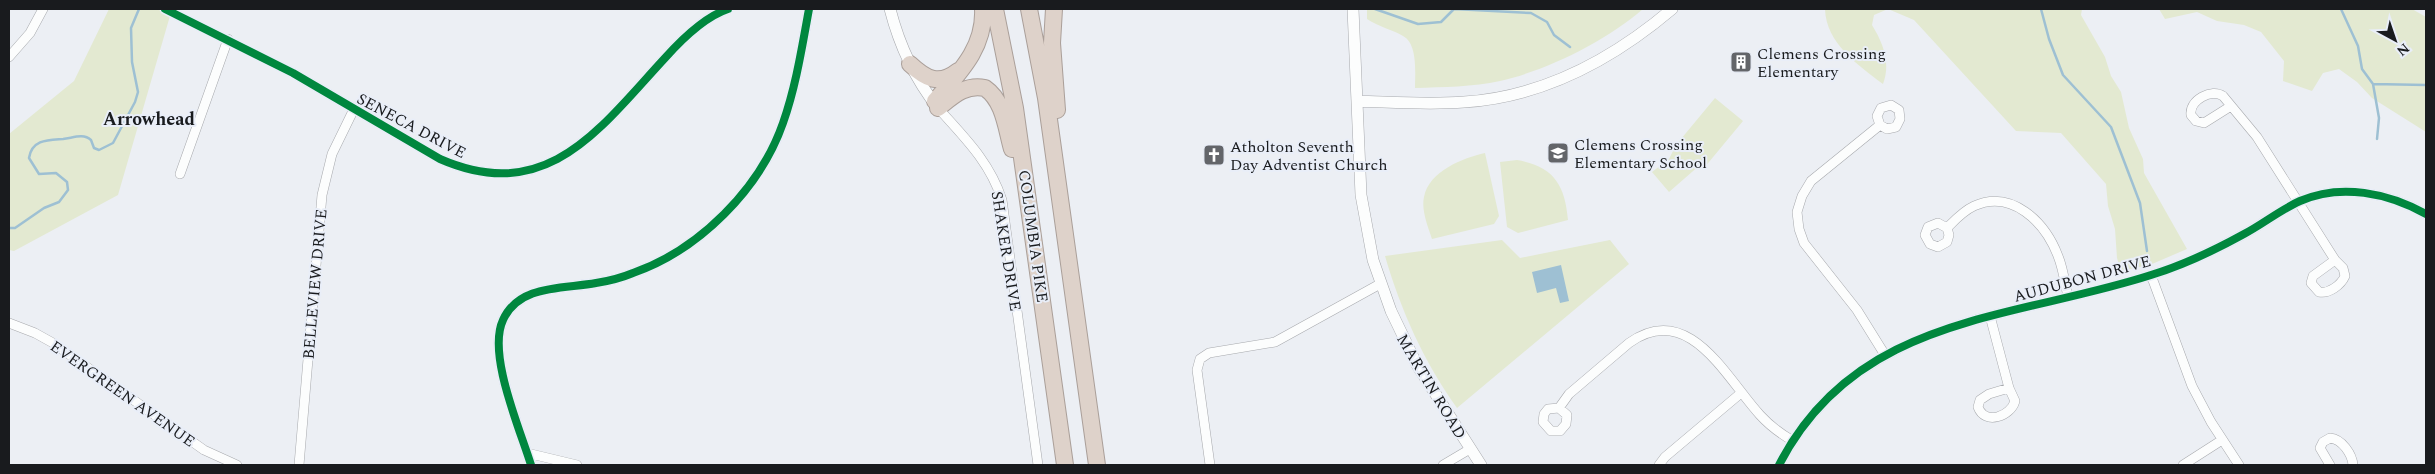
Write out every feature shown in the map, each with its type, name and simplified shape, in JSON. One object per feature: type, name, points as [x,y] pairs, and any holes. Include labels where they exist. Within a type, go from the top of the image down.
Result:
[{"type":"highway","points":[[936,105],[965,65],[980,40],[984,21],[983,9]]},
{"type":"highway","name":"COLUMBIA PIKE","points":[[995,9],[1015,108],[1065,465]]},
{"type":"highway","name":"COLUMBIA PIKE","points":[[1029,9],[1046,98],[1097,465]]},
{"type":"highway","points":[[1054,9],[1052,43],[1068,254]]},
{"type":"highway","points":[[910,64],[928,79],[935,80],[950,77],[965,65]]},
{"type":"highway","points":[[936,105],[970,87],[985,88],[992,92],[1000,108],[1030,212]]},
{"type":"street","points":[[9,57],[30,33],[43,9]]},
{"type":"street","name":"SENECA DRIVE","points":[[165,9],[228,39],[440,159],[460,168],[496,174],[517,173],[534,169],[551,163],[580,146],[605,122],[678,43],[709,18],[728,9]]},
{"type":"street","points":[[531,465],[499,356],[499,328],[507,311],[530,294],[615,279],[651,265],[689,242],[722,216],[764,164],[783,124],[797,74],[809,9]]},
{"type":"street","name":"SHAKER DRIVE","points":[[890,9],[897,34],[910,64],[936,105],[985,161],[993,175],[1002,200],[1038,465]]},
{"type":"street","name":"MARTIN ROAD","points":[[1353,9],[1361,195],[1368,239],[1380,284],[1401,334],[1417,365],[1481,465]]},
{"type":"street","points":[[1357,101],[1464,102],[1520,93],[1591,66],[1630,42],[1672,9]]},
{"type":"street","points":[[180,174],[228,39]]},
{"type":"street","points":[[2231,106],[2256,137],[2335,260]]},
{"type":"street","name":"BELLEVIEW DRIVE","points":[[299,465],[322,195],[332,154],[354,109]]},
{"type":"street","points":[[1880,125],[1811,181],[1802,196],[1797,212],[1799,230],[1804,243],[1857,310],[1885,355]]},
{"type":"street","name":"AUDUBON DRIVE","points":[[1779,465],[1793,441],[1830,396],[1863,368],[1885,355],[1944,328],[2151,275],[2223,245],[2298,202],[2324,193],[2362,193],[2386,197],[2426,214]]},
{"type":"street","points":[[1947,228],[1972,207],[1981,204],[2002,201],[2023,210],[2033,217],[2051,239],[2059,258],[2068,297]]},
{"type":"street","points":[[2151,275],[2192,386],[2222,440],[2239,465]]},
{"type":"street","points":[[1210,465],[1197,370],[1200,359],[1209,353],[1275,342],[1380,284]]},
{"type":"street","points":[[1990,316],[2009,388]]},
{"type":"street","name":"EVERGREEN AVENUE","points":[[9,323],[35,333],[53,343],[204,450],[237,465]]},
{"type":"street","points":[[1559,408],[1569,394],[1639,336],[1657,330],[1674,331],[1696,342],[1768,424],[1793,441]]},
{"type":"street","points":[[1659,465],[1741,393]]},
{"type":"street","points":[[2330,465],[2320,448],[2323,442],[2330,438],[2341,443],[2350,455],[2354,465]]},
{"type":"street","points":[[2183,465],[2222,440]]},
{"type":"street","points":[[1443,465],[1470,449]]},
{"type":"street","points":[[527,454],[577,465]]},
{"type":"green space","points":[[109,9],[172,9],[118,195],[14,251],[9,250],[9,134],[74,81]]},
{"type":"green space","points":[[1367,9],[1643,9],[1594,43],[1537,70],[1490,83],[1415,88],[1415,59],[1408,40],[1367,19]]},
{"type":"green space","points":[[1825,9],[1888,9],[1874,15],[1872,25],[1885,53],[1886,68],[1883,84],[1854,61],[1837,43],[1827,21]]},
{"type":"green space","points":[[1888,9],[2082,9],[2081,15],[2105,57],[2111,76],[2121,92],[2129,128],[2143,159],[2144,173],[2187,249],[2152,264],[2121,271],[2117,258],[2115,229],[2108,206],[2106,184],[2061,133],[2016,131],[1914,20]]},
{"type":"green space","points":[[2159,9],[2412,9],[2426,17],[2426,132],[2372,98],[2357,82],[2339,69],[2323,73],[2312,91],[2283,81],[2284,61],[2261,32],[2244,25],[2217,21],[2197,12],[2165,19]]},
{"type":"green space","points":[[1715,98],[1743,121],[1704,168],[1700,165],[1669,192],[1652,172],[1669,159],[1676,145]]},
{"type":"green space","points":[[1485,153],[1499,216],[1494,224],[1432,239],[1423,207],[1427,188],[1448,167],[1467,158]]},
{"type":"green space","points":[[1517,160],[1540,167],[1555,179],[1564,196],[1568,220],[1518,233],[1507,227],[1500,162]]},
{"type":"green space","points":[[1502,240],[1520,258],[1610,240],[1629,264],[1457,408],[1434,373],[1406,316],[1385,256]]},
{"type":"water","points":[[1561,265],[1569,301],[1560,303],[1556,288],[1537,293],[1532,272]]},
{"type":"waterway","points":[[9,228],[15,228],[44,208],[59,202],[68,190],[67,182],[56,173],[39,174],[29,158],[37,144],[47,140],[81,136],[91,140],[94,148],[99,150],[113,143],[135,102],[138,92],[132,62],[131,28],[139,9]]},
{"type":"waterway","points":[[1375,9],[1418,24],[1441,22],[1454,9]]},
{"type":"waterway","points":[[1454,9],[1531,13],[1547,22],[1554,35],[1570,47]]},
{"type":"waterway","points":[[2041,9],[2049,39],[2063,75],[2111,127],[2140,203],[2147,251]]},
{"type":"waterway","points":[[2341,9],[2358,46],[2362,69],[2373,84],[2426,85]]},
{"type":"waterway","points":[[2373,84],[2379,118],[2377,139]]},
{"type":"cycle path","points":[[165,9],[293,73],[440,159],[478,171],[512,173],[542,166],[569,152],[594,133],[618,110],[686,36],[710,17],[728,9]]},
{"type":"cycle path","points":[[531,465],[507,392],[499,352],[499,335],[503,320],[510,308],[531,294],[544,290],[610,280],[657,263],[703,233],[724,214],[759,171],[773,147],[783,123],[795,81],[809,9]]},
{"type":"cycle path","points":[[1779,465],[1811,416],[1850,378],[1894,351],[1942,331],[1993,315],[2098,290],[2163,271],[2222,246],[2300,201],[2332,192],[2364,193],[2380,196],[2426,214]]},
{"type":"place","name":"Clemens Crossing Elementary","points":[[1741,62]]},
{"type":"place","name":"Clemens Crossing Elementary School","points":[[1558,153]]},
{"type":"place","name":"Atholton Seventh Day Adventist Church","points":[[1214,155]]},
{"type":"district","name":"Arrowhead","points":[[149,119]]}]
